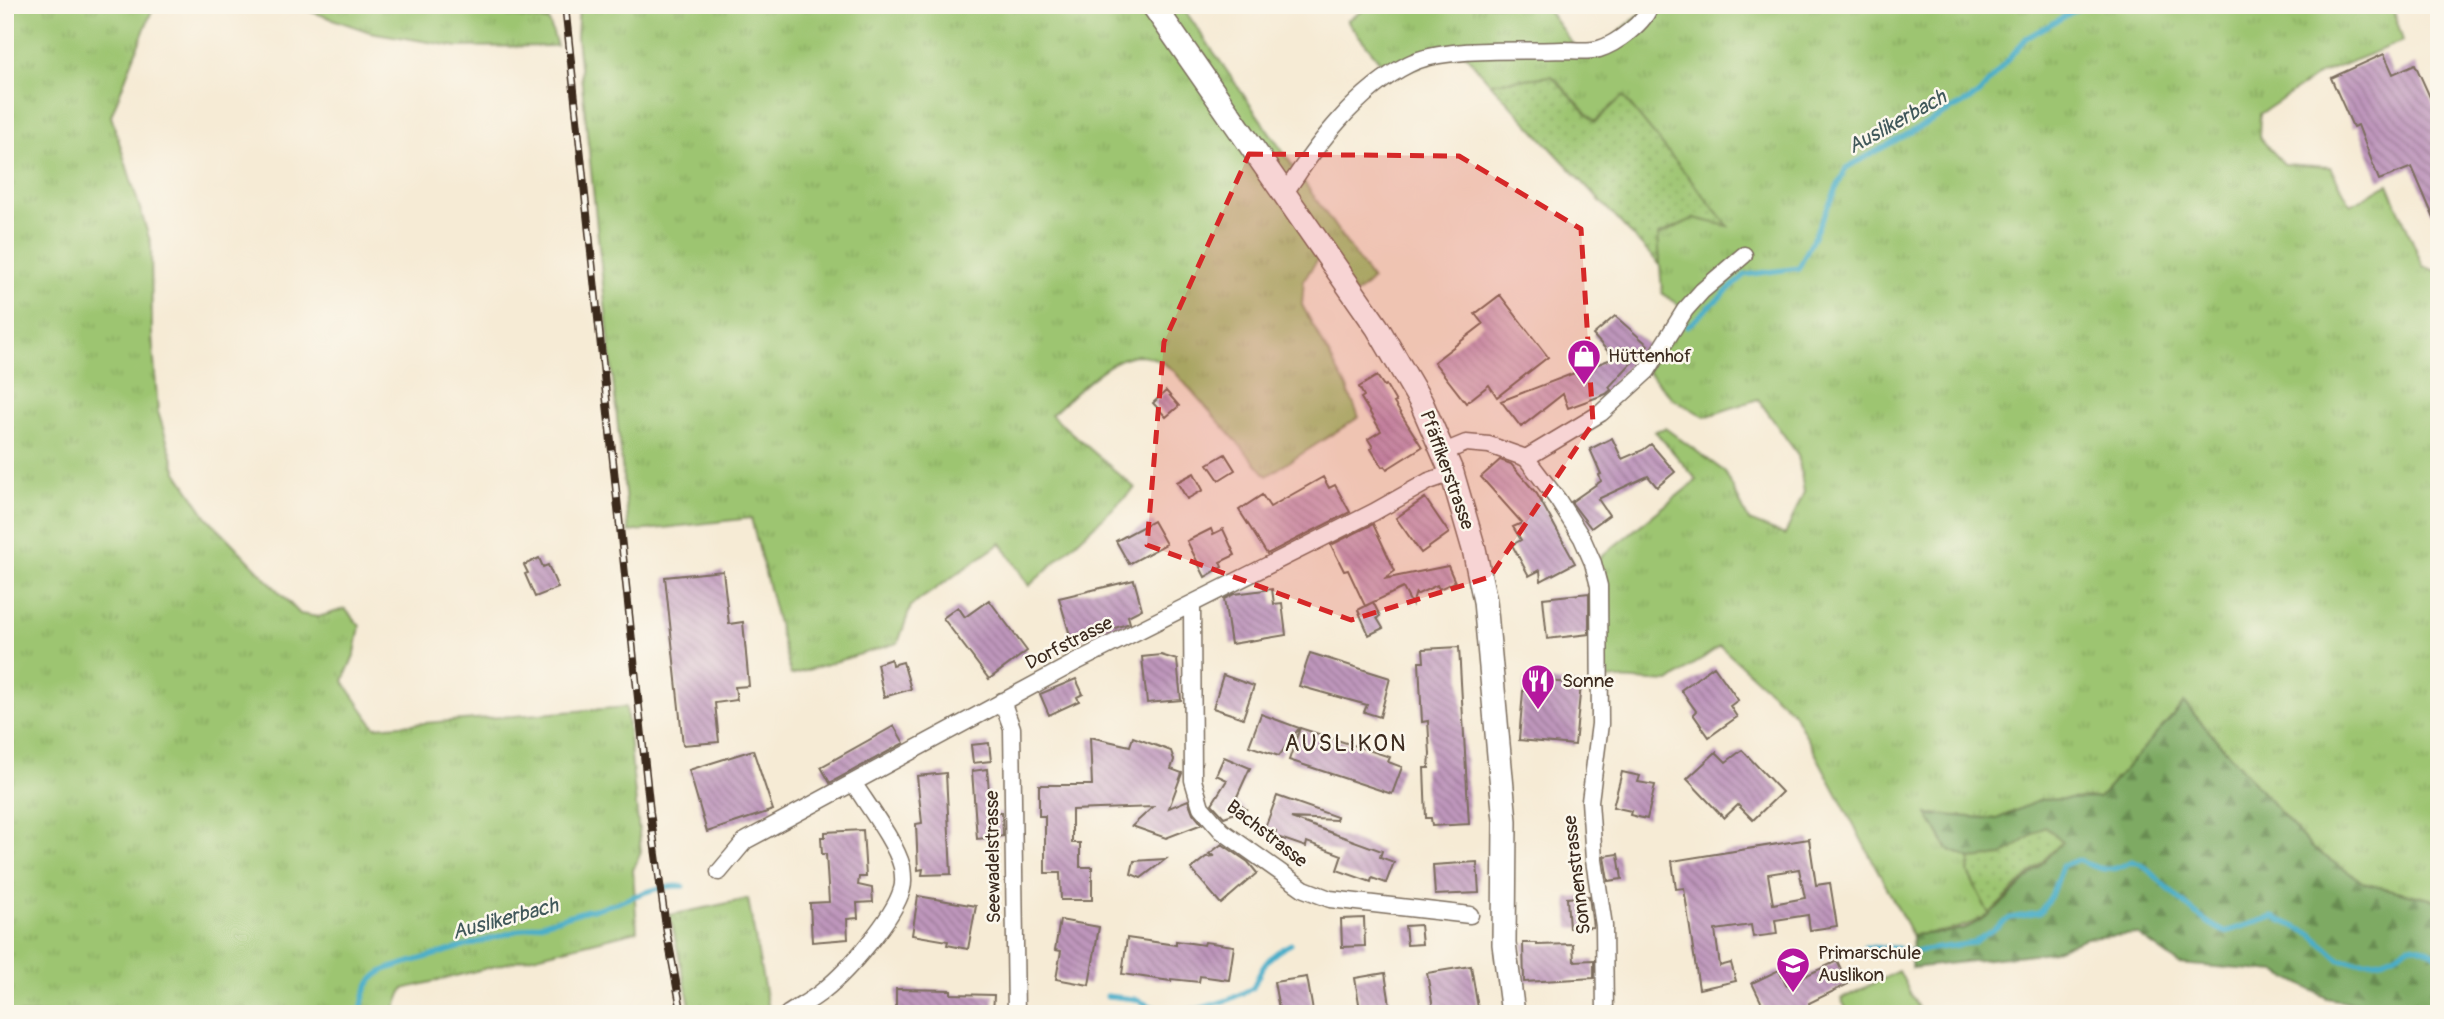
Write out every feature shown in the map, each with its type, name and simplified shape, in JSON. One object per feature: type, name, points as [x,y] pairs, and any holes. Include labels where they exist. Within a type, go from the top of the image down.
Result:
[{"type":"main road","name":"Pfäffikerstrasse","points":[[1153,5],[1399,361],[1422,402],[1448,462],[1474,548],[1485,601],[1504,821],[1504,944],[1513,1014]]},
{"type":"street","points":[[1285,193],[1327,133],[1351,108],[1391,75],[1411,63],[1432,56],[1464,53],[1599,49],[1629,33],[1648,12],[1650,5]]},
{"type":"street","points":[[1526,458],[1601,413],[1647,371],[1685,310],[1702,290],[1744,255]]},
{"type":"street","name":"Dorfstrasse","points":[[719,872],[745,841],[1002,701],[1374,512],[1429,481],[1466,443],[1489,445],[1526,458]]},
{"type":"street","name":"Sonnenstrasse","points":[[1526,458],[1558,499],[1582,538],[1593,563],[1598,586],[1600,724],[1590,802],[1594,860],[1605,926],[1605,1014]]},
{"type":"street","name":"Bachstrasse","points":[[1192,604],[1193,780],[1202,807],[1222,831],[1304,889],[1330,899],[1470,915]]},
{"type":"street","name":"Seewadelstrasse","points":[[1002,701],[1012,728],[1016,1014]]},
{"type":"street","points":[[788,1014],[822,993],[838,978],[863,950],[895,906],[903,886],[898,854],[854,784]]},
{"type":"highlighted area","points":[[1249,154],[1459,156],[1581,229],[1593,423],[1490,577],[1351,620],[1147,545],[1164,342]]},
{"type":"green space","points":[[5,5],[154,5],[111,116],[151,244],[152,335],[158,412],[177,472],[207,517],[300,614],[318,617],[345,609],[360,626],[355,653],[343,681],[375,727],[626,707],[641,852],[633,870],[637,931],[403,989],[393,1014],[5,1014]]},
{"type":"green space","points":[[292,5],[434,5],[549,21],[557,46],[458,47],[370,32]]},
{"type":"green space","points":[[434,5],[547,5],[549,21]]},
{"type":"green space","points":[[579,5],[1181,5],[1372,280],[1355,295],[1324,251],[1304,279],[1302,305],[1347,388],[1359,417],[1267,476],[1173,370],[1143,355],[1115,362],[1051,415],[1135,488],[1029,586],[1001,543],[911,606],[898,643],[791,675],[751,518],[629,532],[577,37]]},
{"type":"green space","points":[[1371,5],[1544,5],[1577,50],[1599,49],[1650,5],[2392,5],[2403,41],[2320,74],[2260,114],[2259,137],[2284,164],[2330,167],[2351,205],[2388,184],[2423,266],[2439,272],[2439,901],[2366,884],[2311,847],[2184,703],[2099,798],[2040,800],[1997,819],[1928,814],[1947,849],[1971,859],[1968,872],[1989,914],[1970,924],[1952,929],[1912,935],[1794,713],[1720,646],[1669,682],[1600,678],[1593,563],[1697,480],[1655,431],[1665,428],[1725,472],[1749,521],[1785,535],[1804,492],[1798,455],[1758,399],[1705,417],[1672,398],[1647,371],[1685,310],[1662,293],[1658,236],[1694,218],[1727,225],[1622,97],[1595,122],[1552,76],[1490,83],[1464,53],[1391,75],[1347,21]]},
{"type":"green space","points":[[1552,76],[1595,122],[1623,96],[1728,226],[1694,218],[1658,235],[1660,265],[1490,83]]},
{"type":"green space","points":[[2184,703],[2311,847],[2366,884],[2439,901],[2439,1014],[2417,1014],[2327,998],[2277,972],[2179,964],[2137,934],[2086,938],[2050,952],[1911,968],[1912,935],[1942,933],[1972,925],[2007,899],[2062,842],[2045,826],[2003,856],[1971,859],[1948,849],[1927,814],[1997,819],[2040,800],[2099,798]]},
{"type":"green space","points":[[2045,826],[2062,842],[1989,914],[1968,872],[1971,859],[2003,856]]},
{"type":"green space","points":[[748,899],[769,1014],[692,1014],[670,915]]},
{"type":"green space","points":[[1899,971],[1921,1014],[1849,1014],[1841,999]]},
{"type":"building","points":[[2384,54],[2393,74],[2415,64],[2439,117],[2439,230],[2412,167],[2379,180],[2358,125],[2353,127],[2331,78]]},
{"type":"building","points":[[1500,295],[1548,357],[1497,397],[1489,385],[1466,403],[1434,362],[1483,324],[1475,314]]},
{"type":"building","points":[[1615,316],[1648,345],[1609,387],[1611,390],[1568,408],[1563,394],[1521,427],[1501,401],[1614,358],[1593,335]]},
{"type":"building","points":[[1377,376],[1384,386],[1386,385],[1396,402],[1394,403],[1422,447],[1387,469],[1382,467],[1371,449],[1373,447],[1368,439],[1381,431],[1361,398],[1364,396],[1359,387]]},
{"type":"building","points":[[1166,391],[1179,406],[1166,417],[1153,403]]},
{"type":"building","points":[[1612,438],[1622,459],[1651,444],[1675,472],[1657,487],[1648,476],[1598,499],[1609,515],[1591,528],[1571,502],[1601,481],[1601,474],[1590,449]]},
{"type":"building","points":[[1225,454],[1235,470],[1219,480],[1208,464]]},
{"type":"building","points":[[1500,460],[1511,464],[1537,494],[1575,563],[1541,581],[1540,570],[1529,576],[1512,545],[1521,540],[1513,527],[1522,523],[1481,477]]},
{"type":"building","points":[[1194,473],[1203,490],[1187,499],[1177,482]]},
{"type":"building","points":[[1323,477],[1329,488],[1335,485],[1350,512],[1267,554],[1239,510],[1262,495],[1270,507]]},
{"type":"building","points":[[1425,498],[1449,533],[1421,553],[1396,518]]},
{"type":"building","points":[[1153,521],[1166,544],[1129,564],[1116,541]]},
{"type":"building","points":[[1373,524],[1395,571],[1384,579],[1448,566],[1455,582],[1439,589],[1437,585],[1416,595],[1416,592],[1412,605],[1403,588],[1365,606],[1348,570],[1344,571],[1331,545]]},
{"type":"building","points":[[1211,529],[1213,534],[1223,529],[1235,555],[1220,562],[1222,567],[1205,577],[1187,541]]},
{"type":"building","points":[[539,558],[543,567],[548,565],[558,588],[535,597],[524,565]]},
{"type":"building","points":[[723,571],[729,624],[743,622],[749,686],[735,687],[737,700],[715,703],[719,742],[683,745],[665,577]]},
{"type":"building","points":[[1134,580],[1142,609],[1128,616],[1130,623],[1072,642],[1059,598]]},
{"type":"building","points":[[1272,589],[1274,604],[1282,603],[1286,635],[1231,644],[1224,599],[1234,594]]},
{"type":"building","points":[[1589,593],[1589,634],[1547,639],[1543,598]]},
{"type":"building","points":[[989,600],[1027,651],[989,679],[943,618],[958,607],[965,617]]},
{"type":"building","points":[[1373,602],[1383,628],[1369,635],[1358,610]]},
{"type":"building","points":[[1459,647],[1469,824],[1432,826],[1431,818],[1426,818],[1424,768],[1429,768],[1430,754],[1428,721],[1422,722],[1419,662],[1424,662],[1423,649]]},
{"type":"building","points":[[1310,653],[1390,678],[1380,717],[1364,712],[1367,705],[1299,686]]},
{"type":"building","points":[[1161,655],[1177,660],[1181,700],[1147,703],[1142,657]]},
{"type":"building","points":[[891,659],[892,665],[903,662],[911,689],[884,697],[877,664]]},
{"type":"building","points":[[1714,666],[1738,700],[1730,706],[1737,717],[1709,737],[1693,714],[1696,711],[1681,690]]},
{"type":"building","points":[[1223,675],[1254,686],[1243,718],[1213,708]]},
{"type":"building","points":[[1076,679],[1083,694],[1077,697],[1079,701],[1049,715],[1040,694]]},
{"type":"building","points":[[1524,679],[1581,684],[1575,745],[1519,740]]},
{"type":"building","points":[[1261,714],[1299,728],[1279,756],[1249,746]]},
{"type":"building","points":[[894,726],[904,743],[830,783],[821,767]]},
{"type":"building","points":[[1300,728],[1390,757],[1388,762],[1402,767],[1392,794],[1289,760]]},
{"type":"building","points":[[1090,737],[1130,746],[1133,737],[1171,751],[1174,760],[1171,769],[1182,773],[1169,808],[1188,800],[1193,813],[1202,824],[1166,838],[1132,826],[1153,807],[1072,810],[1072,843],[1080,843],[1080,867],[1092,867],[1092,900],[1061,900],[1060,873],[1045,873],[1045,816],[1039,816],[1039,785],[1092,785]]},
{"type":"building","points":[[989,743],[991,761],[973,763],[971,745]]},
{"type":"building","points":[[753,750],[773,810],[707,832],[689,770]]},
{"type":"building","points":[[1742,750],[1782,792],[1753,820],[1738,805],[1724,818],[1687,779],[1716,752],[1726,762]]},
{"type":"building","points":[[1224,757],[1250,768],[1235,801],[1246,809],[1224,817],[1212,804],[1227,780],[1216,775]]},
{"type":"building","points":[[987,769],[991,812],[1002,812],[1003,836],[977,839],[972,771]]},
{"type":"building","points":[[1622,772],[1640,776],[1638,782],[1655,785],[1647,819],[1630,815],[1631,811],[1613,807]]},
{"type":"building","points":[[946,773],[951,874],[922,875],[923,869],[918,870],[916,824],[922,823],[917,776]]},
{"type":"building","points":[[1277,796],[1337,817],[1336,820],[1291,818],[1382,851],[1380,857],[1394,862],[1386,883],[1372,878],[1371,882],[1337,870],[1342,855],[1307,842],[1306,847],[1274,836],[1276,831],[1265,828]]},
{"type":"building","points":[[863,830],[866,877],[859,877],[858,885],[872,888],[873,902],[857,903],[858,918],[847,919],[848,939],[812,942],[810,903],[829,902],[826,854],[822,854],[821,837],[825,837],[825,832]]},
{"type":"building","points":[[1809,839],[1816,885],[1830,883],[1837,926],[1810,930],[1808,915],[1775,920],[1777,934],[1753,937],[1751,925],[1715,930],[1720,966],[1731,963],[1736,981],[1699,989],[1684,888],[1676,889],[1672,861]],"holes":[[[1799,869],[1805,898],[1773,904],[1768,874]]]},
{"type":"building","points":[[1222,844],[1248,862],[1257,873],[1221,904],[1191,869],[1206,857],[1215,856],[1209,854]]},
{"type":"building","points":[[1618,854],[1622,879],[1608,881],[1604,856]]},
{"type":"building","points":[[1166,859],[1141,878],[1131,874],[1134,861]]},
{"type":"building","points":[[1477,862],[1479,893],[1435,895],[1433,865]]},
{"type":"building","points":[[918,896],[976,906],[968,949],[947,945],[948,941],[912,935]]},
{"type":"building","points":[[1589,896],[1593,927],[1569,928],[1567,898]]},
{"type":"building","points":[[1364,918],[1365,946],[1342,947],[1341,919]]},
{"type":"building","points":[[1060,920],[1099,927],[1089,985],[1056,979],[1061,951],[1055,950]]},
{"type":"building","points":[[1420,925],[1422,944],[1407,945],[1405,926]]},
{"type":"building","points":[[1127,938],[1176,945],[1176,941],[1234,946],[1229,980],[1200,976],[1199,982],[1171,981],[1122,974]]},
{"type":"building","points":[[1523,943],[1573,944],[1574,961],[1594,960],[1594,978],[1524,982]]},
{"type":"building","name":"Primarschule Auslikon","points":[[1837,961],[1848,984],[1809,1003],[1810,1007],[1795,1014],[1767,1014],[1752,983],[1779,970],[1786,985]]},
{"type":"building","points":[[1471,966],[1479,1014],[1434,1014],[1427,973]]},
{"type":"building","points":[[1385,973],[1390,1005],[1360,1010],[1355,978]]},
{"type":"building","points":[[1307,977],[1313,1011],[1280,1014],[1274,982]]},
{"type":"building","points":[[896,989],[951,990],[951,994],[994,995],[993,1014],[896,1014]]},
{"type":"waterway","name":"Auslikerbach","points":[[1687,327],[1745,275],[1799,268],[1846,168],[1978,95],[2026,38],[2085,5]]},
{"type":"waterway","points":[[1865,947],[1897,948],[1910,952],[1973,943],[2010,918],[2039,913],[2051,896],[2062,866],[2077,860],[2104,869],[2117,868],[2132,861],[2141,865],[2150,870],[2198,916],[2225,932],[2273,917],[2312,934],[2340,960],[2381,960],[2412,946],[2439,956]]},
{"type":"waterway","name":"Auslikerbach","points":[[361,1014],[368,986],[376,975],[390,968],[600,908],[659,888],[683,886]]},
{"type":"waterway","points":[[1107,996],[1135,999],[1162,1011],[1198,1009],[1228,1000],[1253,988],[1267,962],[1291,944]]},
{"type":"railway","points":[[565,5],[650,812],[667,934],[682,1014]]},
{"type":"place","name":"Hüttenhof","points":[[1584,386]]},
{"type":"place","name":"Sonne","points":[[1538,711]]},
{"type":"place","name":"Primarschule Auslikon","points":[[1793,994]]},
{"type":"district","name":"AUSLIKON","points":[[1346,743]]}]
